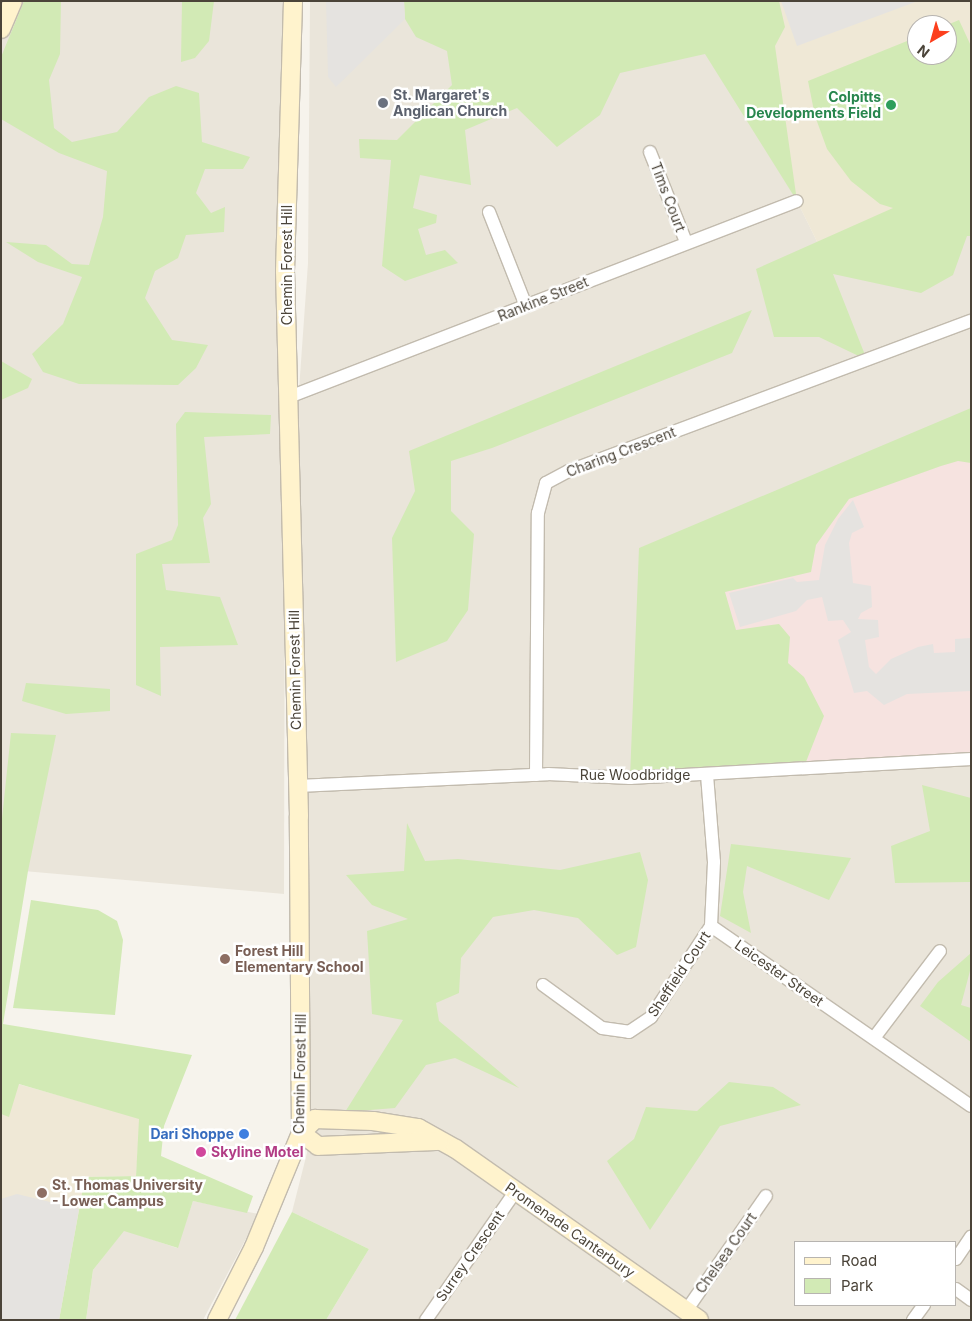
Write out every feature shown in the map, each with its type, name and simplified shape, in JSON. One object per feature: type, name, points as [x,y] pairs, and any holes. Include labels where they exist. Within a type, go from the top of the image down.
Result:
[{"type":"street","points":[[1,29],[13,1]]},
{"type":"street","name":"Chemin Forest Hill","points":[[217,1320],[254,1247],[302,1133],[298,786],[285,271],[293,1]]},
{"type":"street","name":"Tims Court","points":[[650,152],[686,242]]},
{"type":"street","name":"Rankine Street","points":[[289,397],[797,200]]},
{"type":"street","points":[[489,212],[526,306]]},
{"type":"street","name":"Charing Crescent","points":[[536,775],[538,514],[546,483],[569,471],[971,321]]},
{"type":"street","name":"Rue Woodbridge","points":[[298,786],[536,775],[630,778],[707,775],[971,759]]},
{"type":"street","points":[[707,775],[714,862],[711,926]]},
{"type":"street","name":"Sheffield Court","points":[[543,985],[602,1028],[629,1032],[652,1017],[711,926]]},
{"type":"street","name":"Leicester Street","points":[[711,926],[971,1106]]},
{"type":"street","points":[[874,1038],[940,951]]},
{"type":"street","name":"Promenade Canterbury","points":[[302,1133],[315,1119],[373,1121],[418,1128],[442,1142],[692,1315]]},
{"type":"street","points":[[302,1133],[318,1146],[442,1142]]},
{"type":"street","name":"Surrey Crescent","points":[[426,1320],[515,1192]]},
{"type":"street","name":"Chelsea Court","points":[[692,1315],[766,1196]]},
{"type":"street","points":[[957,1257],[971,1236]]},
{"type":"street","points":[[957,1290],[971,1300]]},
{"type":"street","points":[[913,1320],[923,1306]]},
{"type":"shaded area","points":[[1,1],[286,1],[284,894],[1,869]]},
{"type":"shaded area","points":[[310,1],[727,1],[797,201],[833,274],[971,213],[971,1320],[326,1320],[369,1249],[292,1212],[307,1153],[298,404],[308,263]]},
{"type":"shaded area","points":[[326,1],[404,1],[405,19],[336,87],[328,77]]},
{"type":"shaded area","points":[[727,1],[971,1],[971,213],[833,274],[797,201]]},
{"type":"shaded area","points":[[781,1],[918,1],[797,46]]},
{"type":"shaded area","points":[[971,418],[971,759],[804,767],[639,548]]},
{"type":"shaded area","points":[[853,500],[864,527],[852,533],[849,543],[853,583],[871,586],[872,607],[861,613],[858,619],[878,620],[879,637],[865,640],[869,667],[876,674],[891,659],[918,647],[933,644],[934,653],[955,652],[955,639],[971,638],[971,691],[907,694],[884,705],[867,691],[854,693],[838,640],[851,632],[843,620],[828,621],[822,597],[807,600],[796,611],[740,627],[729,593],[793,578],[797,582],[819,580],[825,545],[838,519]]},
{"type":"shaded area","name":"St. Thomas University - Lower Campus","points":[[18,1084],[140,1118],[136,1176],[85,1177],[59,1320],[1,1320],[1,1114],[9,1116]]},
{"type":"shaded area","points":[[17,1194],[79,1209],[59,1320],[1,1320],[1,1199]]},
{"type":"shaded area","points":[[193,1201],[259,1214],[203,1320],[86,1320],[93,1270],[124,1230],[177,1248]]},
{"type":"green space","points":[[24,1],[61,1],[60,54],[49,80],[54,128],[72,142],[117,132],[149,97],[176,86],[199,93],[202,142],[250,157],[243,169],[205,169],[196,193],[211,213],[225,207],[224,232],[186,235],[178,258],[155,271],[145,298],[172,340],[208,345],[196,368],[178,385],[79,384],[43,372],[32,354],[63,324],[82,277],[38,262],[6,242],[46,245],[72,264],[89,265],[103,217],[107,171],[59,153],[1,119],[1,57]]},
{"type":"green space","points":[[182,1],[214,1],[209,41],[195,58],[181,62]]},
{"type":"green space","points":[[404,1],[779,1],[785,27],[775,46],[797,201],[705,54],[620,73],[600,115],[557,147],[517,108],[465,130],[471,185],[420,175],[413,208],[437,215],[436,223],[418,229],[426,255],[445,250],[458,263],[405,281],[382,266],[391,160],[360,158],[359,139],[397,140],[452,85],[447,51],[416,37],[405,19]]},
{"type":"green space","points":[[959,20],[971,46],[971,236],[967,236],[953,275],[921,293],[833,274],[867,360],[819,337],[774,337],[756,269],[893,208],[880,204],[851,181],[827,149],[815,116],[808,81],[907,41],[907,65],[957,65],[957,21]]},
{"type":"green space","points":[[752,310],[732,353],[492,448],[451,461],[451,511],[474,534],[468,610],[447,641],[396,662],[392,538],[415,491],[409,451]]},
{"type":"green space","points":[[1,361],[32,379],[28,388],[1,400]]},
{"type":"green space","points":[[971,408],[971,463],[958,461],[941,466],[849,499],[816,545],[811,572],[725,592],[736,630],[779,624],[790,637],[788,663],[804,677],[824,716],[804,767],[630,778],[639,548]]},
{"type":"green space","points":[[185,412],[271,415],[270,434],[204,437],[211,504],[203,518],[210,563],[162,564],[166,590],[220,597],[238,645],[160,647],[161,696],[136,685],[136,554],[172,540],[178,525],[176,424]]},
{"type":"green space","points":[[26,683],[110,689],[110,711],[66,714],[22,701]]},
{"type":"green space","points":[[11,733],[56,735],[28,871],[3,1024],[192,1055],[164,1126],[161,1156],[253,1196],[247,1213],[193,1201],[178,1248],[124,1231],[93,1270],[86,1320],[59,1320],[85,1177],[136,1176],[139,1119],[19,1084],[9,1117],[1,1114],[1,828]]},
{"type":"green space","points":[[922,785],[971,798],[971,882],[895,883],[891,846],[930,831]]},
{"type":"green space","points":[[407,823],[425,861],[458,859],[560,870],[640,852],[648,880],[636,947],[617,955],[578,918],[534,910],[493,917],[461,958],[459,993],[436,1003],[439,1021],[519,1088],[455,1058],[426,1065],[395,1108],[345,1112],[403,1020],[372,1014],[367,931],[408,919],[372,905],[346,875],[404,871]]},
{"type":"green space","points":[[731,844],[851,858],[829,900],[747,866],[743,892],[751,933],[720,916]]},
{"type":"green space","points":[[31,900],[98,910],[117,921],[123,940],[115,1015],[13,1008]]},
{"type":"green space","points":[[971,953],[971,967],[961,1005],[971,1008],[971,1042],[920,1006],[938,982]]},
{"type":"green space","points":[[729,1082],[773,1087],[801,1105],[720,1126],[650,1230],[607,1161],[634,1139],[646,1107],[697,1111]]},
{"type":"green space","points":[[292,1212],[369,1249],[326,1320],[235,1320]]},
{"type":"place","name":"St. Margaret's Anglican Church","points":[[383,103]]},
{"type":"place","name":"Colpitts Developments Field","points":[[891,105]]},
{"type":"place","name":"Forest Hill Elementary School","points":[[225,959]]},
{"type":"place","name":"Dari Shoppe","points":[[244,1134]]},
{"type":"place","name":"Skyline Motel","points":[[201,1152]]},
{"type":"place","name":"St. Thomas University - Lower Campus","points":[[42,1193]]}]
